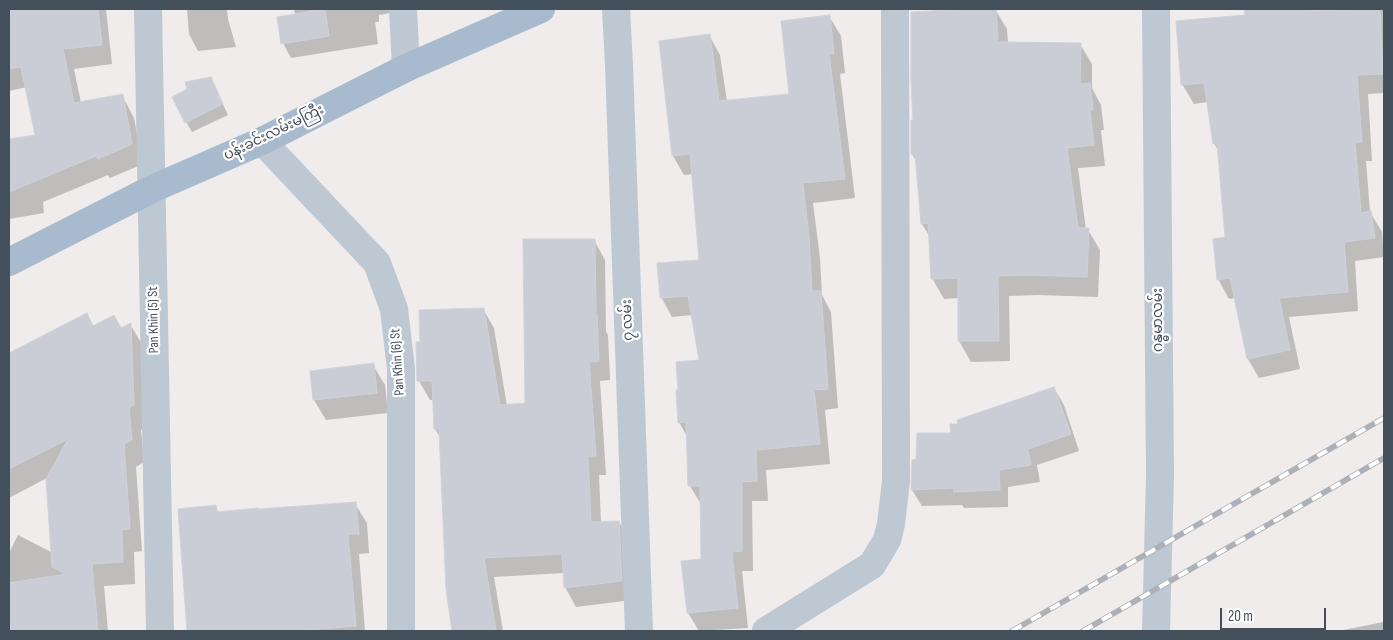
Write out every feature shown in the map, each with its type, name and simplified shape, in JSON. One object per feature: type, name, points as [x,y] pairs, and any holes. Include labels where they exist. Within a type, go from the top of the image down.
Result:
[{"type":"main road","name":"ပန်းခင်းလမ်းမကြီး","points":[[9,262],[152,189],[262,141],[406,68],[540,9]]},
{"type":"street","name":"Pan Khin (5) St","points":[[148,9],[160,631]]},
{"type":"street","points":[[403,9],[406,68]]},
{"type":"street","name":"၇ လမ်း","points":[[616,9],[639,631]]},
{"type":"street","points":[[766,631],[872,565],[887,540],[892,524],[896,481],[895,9]]},
{"type":"street","name":"ဂန္ဓမာလမ်း","points":[[1156,9],[1160,466],[1156,631]]},
{"type":"street","name":"Pan Khin (6) St","points":[[262,141],[377,263],[394,309],[401,368],[401,631]]},
{"type":"building","points":[[9,9],[98,9],[102,45],[63,49],[74,103],[123,94],[132,144],[98,159],[96,156],[9,192],[9,139],[35,135],[21,67],[9,69]]},
{"type":"building","points":[[325,9],[329,36],[281,44],[277,17]]},
{"type":"building","points":[[996,9],[998,42],[1081,43],[1080,84],[1090,83],[1093,109],[1090,110],[1094,145],[1067,148],[1078,228],[1089,228],[1087,277],[998,276],[999,341],[958,341],[958,278],[931,279],[928,223],[921,224],[915,154],[911,154],[911,120],[913,120],[911,12]]},
{"type":"building","points":[[1244,9],[1308,9],[1308,11],[1380,9],[1383,74],[1357,75],[1362,142],[1355,142],[1361,213],[1371,211],[1375,238],[1344,242],[1348,292],[1279,298],[1290,350],[1247,359],[1230,278],[1217,280],[1213,239],[1225,237],[1217,143],[1213,144],[1204,83],[1181,85],[1176,21],[1245,15]]},
{"type":"building","points":[[830,15],[834,54],[829,54],[845,179],[803,183],[812,291],[821,291],[828,389],[814,390],[820,444],[756,450],[757,481],[742,482],[742,551],[732,552],[738,608],[687,613],[681,561],[701,559],[700,486],[688,486],[686,422],[678,423],[676,362],[699,360],[688,296],[660,298],[657,263],[699,260],[690,154],[672,156],[659,41],[710,34],[719,101],[789,94],[781,21]]},
{"type":"building","points":[[211,77],[223,104],[185,123],[172,97],[187,89],[185,82]]},
{"type":"building","points":[[523,239],[595,239],[599,361],[589,362],[596,456],[588,456],[591,522],[619,521],[622,581],[564,588],[562,554],[484,558],[496,631],[452,631],[446,589],[439,429],[434,429],[432,381],[417,381],[416,342],[420,342],[419,310],[484,308],[500,405],[525,403]]},
{"type":"building","points":[[87,313],[93,326],[114,315],[121,328],[131,323],[134,405],[129,407],[132,440],[124,444],[130,529],[122,530],[123,562],[92,564],[98,631],[9,631],[9,583],[66,574],[52,567],[46,479],[68,439],[9,469],[9,353]]},
{"type":"building","points":[[374,363],[377,393],[313,400],[310,371]]},
{"type":"building","points":[[1054,387],[1071,434],[1028,449],[1031,465],[999,470],[1000,490],[954,492],[953,488],[911,490],[912,460],[916,459],[917,433],[951,433],[950,424],[958,424],[957,420]]},
{"type":"building","points":[[356,502],[359,534],[348,534],[356,626],[296,631],[187,631],[178,509],[216,505],[217,512]]},
{"type":"railway","points":[[1012,631],[1384,418]]},
{"type":"railway","points":[[1083,631],[1384,458]]}]
